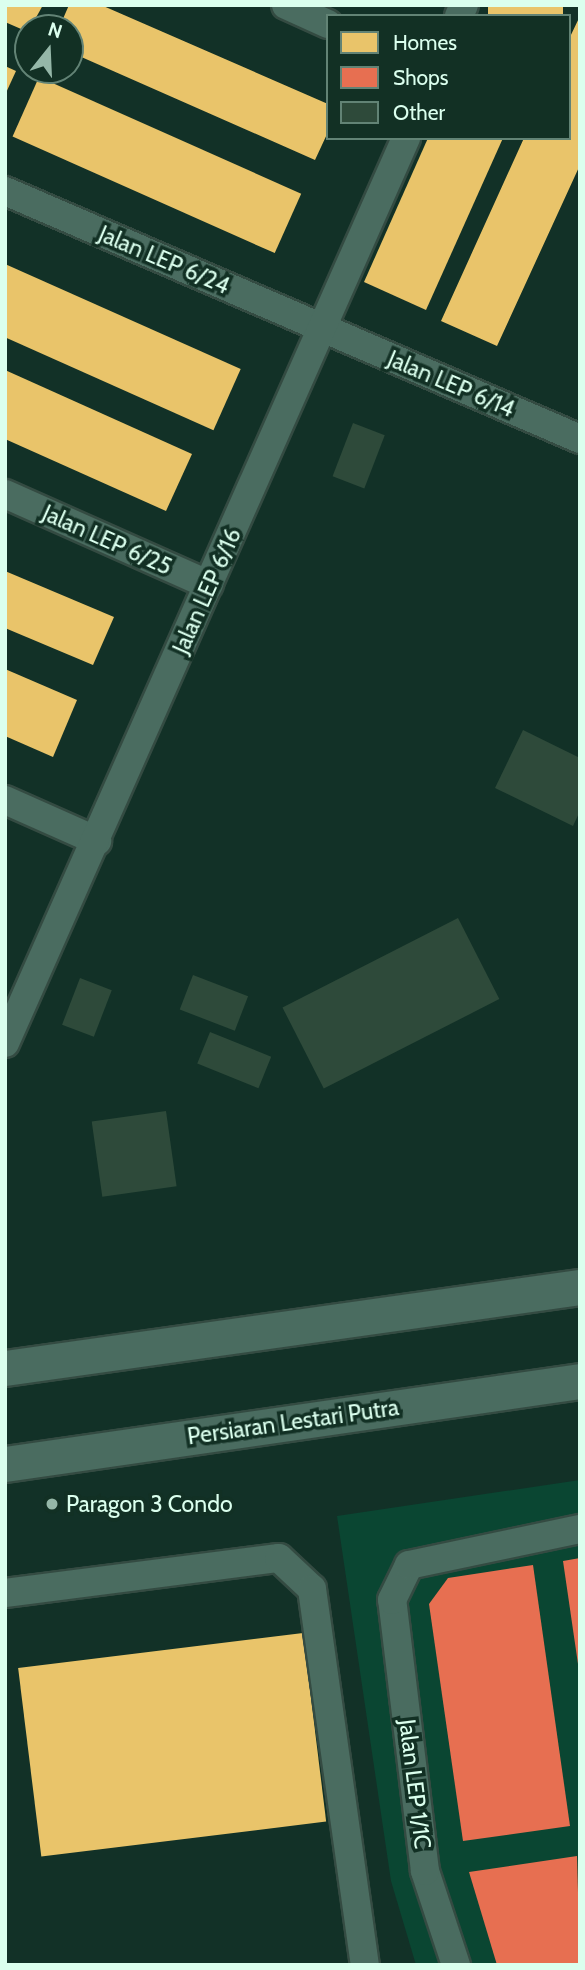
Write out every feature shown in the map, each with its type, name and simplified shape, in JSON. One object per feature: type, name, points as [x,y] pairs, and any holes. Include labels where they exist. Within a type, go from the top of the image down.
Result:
[{"type":"street","points":[[286,5],[326,23]]},
{"type":"street","name":"Jalan LEP 6/16","points":[[5,1043],[97,841],[405,140]]},
{"type":"street","name":"Jalan LEP 6/24","points":[[5,191],[323,328]]},
{"type":"street","name":"Jalan LEP 6/14","points":[[323,328],[579,438]]},
{"type":"street","name":"Jalan LEP 6/25","points":[[5,494],[209,585]]},
{"type":"street","points":[[5,800],[97,841]]},
{"type":"street","points":[[5,1368],[580,1287]]},
{"type":"street","name":"Persiaran Lestari Putra","points":[[5,1464],[580,1381]]},
{"type":"street","name":"Jalan LEP 1/1C","points":[[456,1965],[425,1871],[392,1600],[409,1565],[580,1528]]},
{"type":"street","points":[[5,1593],[279,1558],[312,1589],[365,1965]]},
{"type":"shaded area","points":[[580,1480],[580,1965],[416,1965],[391,1881],[337,1516]]},
{"type":"building: Homes","points":[[5,5],[43,5],[38,14],[14,14],[14,26],[5,22]]},
{"type":"building: Homes","points":[[69,5],[101,5],[326,103],[326,136],[315,160],[84,58],[84,14],[65,14]]},
{"type":"building: Homes","points":[[488,5],[563,5],[563,14],[488,14]]},
{"type":"building: Homes","points":[[580,16],[580,165],[497,346],[441,321],[523,140],[571,140],[571,35]]},
{"type":"building: Homes","points":[[5,66],[14,70],[14,75],[5,95]]},
{"type":"building: Homes","points":[[36,84],[55,84],[301,194],[275,253],[13,136]]},
{"type":"building: Homes","points":[[427,140],[502,140],[426,310],[364,282]]},
{"type":"building: Homes","points":[[5,264],[241,369],[213,430],[5,337]]},
{"type":"building: Homes","points":[[5,370],[192,454],[166,511],[5,439]]},
{"type":"building: Homes","points":[[5,571],[114,617],[93,665],[5,628]]},
{"type":"building: Homes","points":[[5,669],[77,700],[53,757],[5,736]]},
{"type":"building: Homes","points":[[303,1633],[326,1822],[41,1857],[18,1668]]},
{"type":"building: Shops","points":[[580,1558],[580,1664],[578,1664],[563,1561]]},
{"type":"building: Shops","points":[[533,1565],[570,1826],[463,1841],[429,1604],[448,1578]]},
{"type":"building: Shops","points":[[577,1856],[580,1965],[497,1965],[469,1872]]},
{"type":"building: Other","points":[[353,423],[385,435],[364,488],[333,476]]},
{"type":"building: Other","points":[[523,730],[580,758],[580,811],[573,826],[495,788]]},
{"type":"building: Other","points":[[458,918],[499,999],[324,1089],[282,1007]]},
{"type":"building: Other","points":[[193,975],[248,996],[235,1031],[180,1010]]},
{"type":"building: Other","points":[[80,978],[112,990],[94,1037],[62,1025]]},
{"type":"building: Other","points":[[210,1032],[271,1057],[258,1088],[197,1064]]},
{"type":"building: Other","points":[[166,1111],[177,1186],[102,1197],[92,1121]]},
{"type":"place","name":"Paragon 3 Condo","points":[[52,1504]]}]
